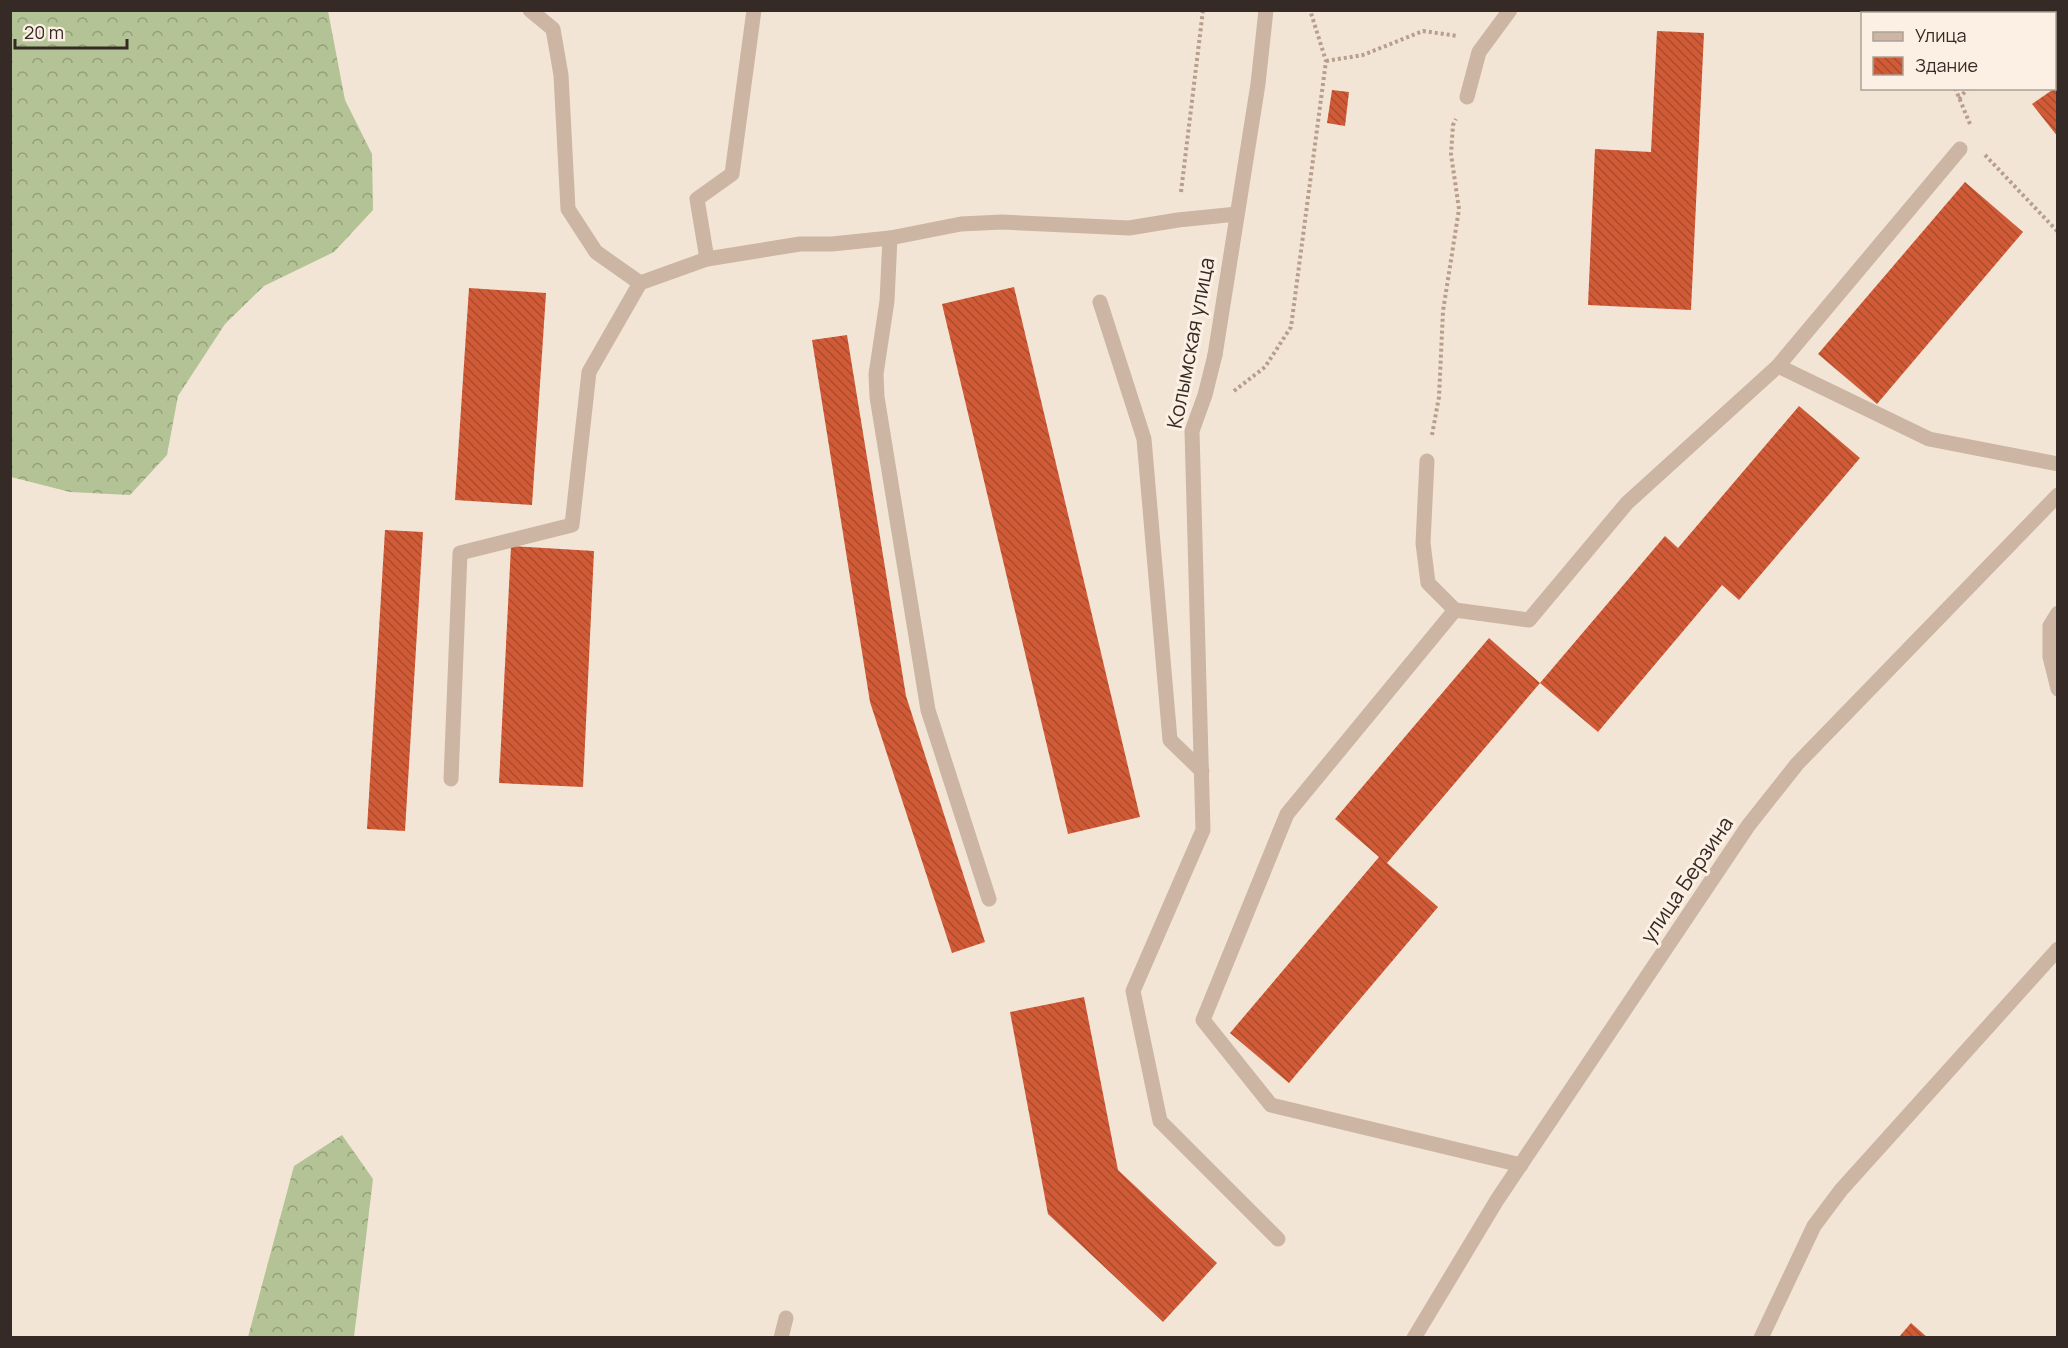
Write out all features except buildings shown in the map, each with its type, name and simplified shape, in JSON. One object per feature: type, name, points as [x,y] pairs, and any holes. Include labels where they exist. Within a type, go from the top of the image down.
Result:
[{"type":"street","points":[[706,259],[698,199],[732,174],[754,10]]},
{"type":"street","name":"Колымская улица","points":[[1266,10],[1260,72],[1215,355],[1205,395],[1192,431],[1203,830],[1133,991],[1160,1121],[1278,1239]]},
{"type":"street","points":[[1467,97],[1479,52],[1510,10]]},
{"type":"street","points":[[539,13],[552,29],[561,75],[568,209],[596,252],[640,282]]},
{"type":"street","points":[[1427,461],[1424,543],[1428,583],[1455,610],[1529,620],[1627,503],[1778,366],[1960,149]]},
{"type":"street","points":[[451,779],[460,554],[572,525],[589,372],[640,282],[706,259],[800,244],[832,244],[890,238],[961,224],[1002,222],[1129,228],[1237,214]]},
{"type":"street","points":[[890,238],[887,301],[876,374],[877,397],[928,710],[989,899]]},
{"type":"street","points":[[1100,302],[1144,439],[1170,740],[1202,771]]},
{"type":"street","points":[[1778,366],[1929,439],[2058,464]]},
{"type":"street","name":"улица Берзина","points":[[1414,1338],[1497,1200],[1748,826],[1797,764],[2058,495]]},
{"type":"street","points":[[1455,610],[1287,814],[1203,1020],[1271,1106],[1521,1165]]},
{"type":"street","points":[[2058,613],[2050,626],[2050,657],[2058,689]]},
{"type":"street","points":[[1761,1338],[1814,1226],[1841,1190],[2058,950]]},
{"type":"street","points":[[781,1338],[786,1318]]},
{"type":"path","points":[[1178,220],[1203,12],[1195,10]]},
{"type":"path","points":[[1226,397],[1265,366],[1292,327],[1326,61],[1310,10]]},
{"type":"path","points":[[1326,61],[1363,55],[1423,31],[1457,35],[1479,52]]},
{"type":"path","points":[[1956,90],[1974,131]]},
{"type":"path","points":[[1959,99],[1966,90]]},
{"type":"path","points":[[1427,461],[1439,397],[1443,312],[1459,209],[1451,154],[1453,125],[1467,97]]},
{"type":"path","points":[[1983,153],[2058,232]]},
{"type":"green space","points":[[10,11],[328,11],[345,100],[372,154],[373,210],[334,252],[264,286],[225,324],[178,396],[167,455],[130,495],[70,492],[11,477]]},
{"type":"green space","points":[[342,1135],[373,1179],[354,1337],[248,1337],[294,1166]]}]
